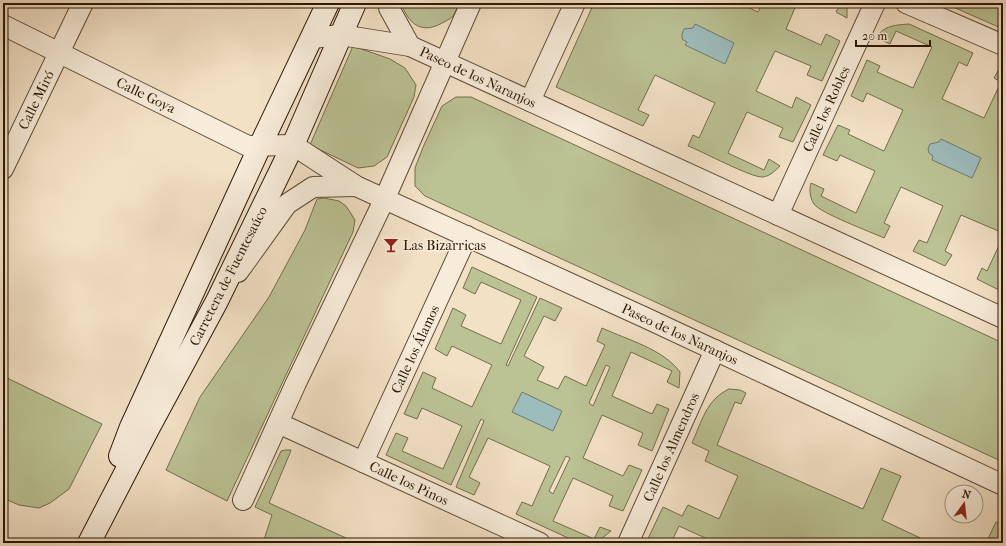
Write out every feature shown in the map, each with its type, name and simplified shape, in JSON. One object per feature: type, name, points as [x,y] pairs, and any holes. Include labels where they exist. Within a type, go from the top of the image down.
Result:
[{"type":"main road","name":"Carretera de Fuentesaúco","points":[[326,37],[328,3]]},
{"type":"main road","points":[[293,145],[288,122],[326,37],[337,3]]},
{"type":"main road","name":"Carretera de Fuentesaúco","points":[[87,543],[131,427],[260,146],[326,37],[355,3]]},
{"type":"main road","name":"Carretera de Fuentesaúco","points":[[87,543],[217,301],[293,145]]},
{"type":"main road","points":[[253,227],[259,177],[266,161],[260,146]]},
{"type":"street","name":"Calle Miró","points":[[3,169],[83,3]]},
{"type":"street","name":"Paseo de los Naranjos","points":[[389,3],[389,8],[410,46]]},
{"type":"street","points":[[242,500],[385,198],[471,3]]},
{"type":"street","points":[[530,101],[575,3]]},
{"type":"street","name":"Calle los Robles","points":[[778,215],[875,3]]},
{"type":"street","points":[[906,3],[1003,45]]},
{"type":"street","name":"Calle Goya","points":[[3,25],[248,146],[293,145]]},
{"type":"street","name":"Paseo de los Naranjos","points":[[326,37],[410,46],[1003,318]]},
{"type":"street","name":"Paseo de los Naranjos","points":[[293,145],[356,186],[715,350],[1003,485]]},
{"type":"street","name":"Paseo de los Naranjos","points":[[217,301],[287,204],[313,187],[356,186]]},
{"type":"street","name":"Calle los Álamos","points":[[363,462],[467,236]]},
{"type":"street","name":"Calle los Almendros","points":[[628,543],[715,350]]},
{"type":"street","name":"Calle los Pinos","points":[[278,423],[540,543]]},
{"type":"green space","points":[[401,3],[459,3],[454,14],[447,21],[436,26],[423,28],[412,22],[404,11]]},
{"type":"green space","points":[[594,3],[739,3],[758,12],[762,3],[797,3],[786,29],[821,45],[826,34],[840,41],[822,81],[807,75],[811,66],[775,51],[756,91],[792,108],[796,97],[811,105],[793,142],[779,137],[783,128],[747,112],[728,153],[764,170],[769,159],[780,166],[768,176],[763,177],[738,169],[688,146],[693,135],[699,138],[715,103],[655,75],[638,110],[649,115],[643,126],[556,87]]},
{"type":"green space","points":[[838,3],[847,3],[847,18],[836,12],[840,4]]},
{"type":"green space","points":[[944,3],[1003,3],[1003,29]]},
{"type":"green space","points":[[909,24],[973,53],[967,66],[959,62],[942,99],[984,118],[1001,82],[994,78],[1001,65],[1003,66],[1003,233],[961,215],[945,251],[952,255],[945,266],[913,251],[919,240],[927,243],[943,206],[901,187],[884,223],[890,226],[884,238],[818,208],[814,204],[810,194],[811,183],[824,189],[821,196],[856,213],[875,171],[840,155],[837,161],[823,155],[838,125],[850,130],[848,134],[884,151],[903,110],[867,93],[863,102],[851,96],[867,60],[880,66],[877,72],[913,88],[932,47],[896,31],[890,44],[877,38],[886,28],[895,25]]},
{"type":"green space","points":[[353,46],[390,59],[405,68],[416,85],[414,97],[387,157],[374,166],[358,168],[310,145]]},
{"type":"green space","points":[[456,97],[471,97],[1003,343],[1003,462],[425,196],[415,186],[415,168],[442,106]]},
{"type":"green space","points":[[324,198],[339,201],[346,206],[355,220],[353,232],[227,501],[166,470],[200,397],[269,297],[305,230],[317,199]]},
{"type":"green space","points":[[1003,237],[1003,292],[977,279],[982,268],[987,271]]},
{"type":"green space","points":[[472,267],[537,297],[506,365],[508,366],[540,298],[562,308],[555,321],[544,316],[524,356],[544,367],[537,380],[558,389],[565,376],[586,386],[605,345],[597,341],[602,328],[655,351],[673,364],[680,372],[679,388],[667,382],[672,371],[631,352],[612,396],[652,414],[657,404],[669,409],[652,451],[638,445],[643,433],[602,415],[583,458],[623,476],[629,465],[642,470],[623,511],[609,506],[613,496],[573,478],[553,521],[594,539],[600,527],[611,531],[596,543],[579,543],[516,514],[522,502],[532,506],[550,466],[488,438],[469,477],[480,483],[474,495],[456,487],[484,421],[481,419],[451,485],[386,455],[396,433],[408,438],[402,451],[443,469],[462,426],[422,408],[417,419],[404,414],[423,372],[436,378],[432,388],[472,407],[492,365],[452,346],[447,356],[435,349],[453,308],[466,315],[461,326],[501,344],[521,300],[481,282],[475,294],[463,288]],"holes":[[[606,365],[610,367],[593,406],[589,403]],[[566,456],[570,458],[553,494],[549,491]]]},
{"type":"green space","points":[[3,376],[102,424],[69,489],[50,503],[39,508],[19,505],[3,498]]},
{"type":"green space","points":[[729,389],[740,390],[746,393],[741,404],[735,402],[717,445],[863,509],[881,468],[901,476],[882,520],[931,543],[714,543],[679,526],[671,543],[646,543],[663,507],[682,516],[688,505],[719,519],[738,476],[705,461],[709,451],[692,443],[702,419],[710,405],[715,399]]},
{"type":"green space","points":[[291,450],[269,503],[357,543],[263,543],[272,515],[255,507],[281,451]]},
{"type":"green space","points":[[996,522],[1003,525],[1003,543],[986,543]]},
{"type":"water","points":[[695,24],[734,43],[725,64],[685,45],[687,42],[682,39],[684,29],[693,28]]},
{"type":"water","points":[[941,139],[981,158],[972,178],[932,160],[933,156],[929,153],[928,149],[930,144],[939,142]]},
{"type":"water","points":[[522,392],[562,411],[553,431],[512,412]]},
{"type":"place","name":"Las Bizarricas","points":[[391,245]]}]
